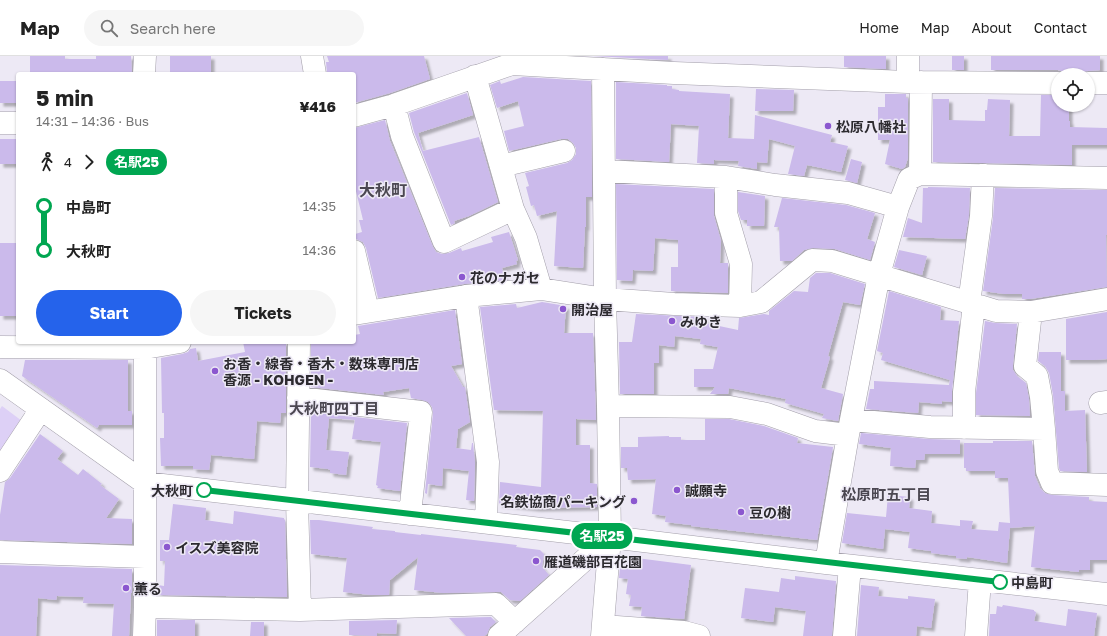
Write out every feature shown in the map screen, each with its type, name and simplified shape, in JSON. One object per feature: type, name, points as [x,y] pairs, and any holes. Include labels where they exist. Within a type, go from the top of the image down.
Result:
[{"type":"street","points":[[144,72],[145,56]]},
{"type":"street","points":[[312,56],[315,72]]},
{"type":"street","points":[[908,56],[914,82],[920,174]]},
{"type":"street","points":[[356,115],[394,105],[476,76],[511,60],[603,69],[675,65],[914,82],[1051,83]]},
{"type":"street","points":[[603,69],[605,299],[610,537],[603,631],[684,632],[699,636]]},
{"type":"street","points":[[476,76],[513,209],[526,238],[541,289]]},
{"type":"street","points":[[1095,83],[1107,83]]},
{"type":"street","points":[[394,105],[402,136],[444,242],[513,209]]},
{"type":"street","points":[[0,123],[16,123]]},
{"type":"street","points":[[501,166],[564,151]]},
{"type":"street","points":[[604,171],[726,177],[775,185],[848,193],[898,207]]},
{"type":"street","points":[[826,563],[878,275],[898,207],[909,179],[920,174],[1107,178]]},
{"type":"street","points":[[964,428],[964,392],[984,175]]},
{"type":"street","points":[[726,177],[726,213],[741,264],[740,306]]},
{"type":"street","points":[[356,269],[361,312],[466,296],[541,289],[605,299],[674,304],[740,306],[761,302],[812,260],[832,261],[996,311],[1031,312],[1107,299]]},
{"type":"street","points":[[466,296],[488,462],[486,522]]},
{"type":"street","points":[[1031,312],[1025,366],[1037,376],[1041,397],[1046,471],[1052,483],[1107,485]]},
{"type":"street","points":[[0,347],[157,344]]},
{"type":"street","points":[[299,344],[297,501],[300,610]]},
{"type":"street","points":[[144,636],[145,345]]},
{"type":"street","points":[[0,380],[145,483],[850,566],[1107,594]]},
{"type":"street","points":[[298,398],[422,412],[410,514]]},
{"type":"street","points":[[608,406],[730,408],[767,414],[815,431],[850,428],[930,427],[1044,429]]},
{"type":"street","points":[[0,471],[41,409]]},
{"type":"street","points":[[145,607],[300,610],[496,604],[512,628],[610,537]]},
{"type":"street","points":[[0,552],[145,557]]},
{"type":"street","points":[[844,636],[850,566]]},
{"type":"street","points":[[976,636],[980,580]]},
{"type":"shaded area","points":[[2,406],[26,424],[0,459],[0,409]]},
{"type":"building","points":[[30,56],[65,56],[65,59],[96,59],[96,56],[131,56],[132,72],[30,72]]},
{"type":"building","points":[[170,56],[211,56],[211,72],[170,72]]},
{"type":"building","points":[[327,56],[424,56],[430,79],[390,93],[356,102],[356,72],[327,72],[326,62],[329,62]]},
{"type":"building","points":[[593,56],[668,56],[668,60]]},
{"type":"building","points":[[844,56],[886,56],[886,69],[844,67]]},
{"type":"building","points":[[952,56],[964,56],[964,70],[952,70]]},
{"type":"building","points":[[991,56],[1100,56],[1100,70],[1095,70],[1095,68],[1051,68],[1051,70],[991,70]]},
{"type":"building","points":[[523,77],[591,81],[592,197],[586,197],[586,227],[583,268],[554,266],[557,211],[537,216],[534,205],[531,206],[526,187],[529,186],[525,173],[567,163],[572,160],[576,154],[576,148],[573,143],[568,139],[561,139],[509,151],[504,131],[524,126],[518,101],[497,108],[490,85],[500,81],[501,84]]},
{"type":"building","points":[[0,81],[16,81],[16,103],[0,103]]},
{"type":"building","points":[[616,82],[667,85],[672,86],[672,89],[679,91],[730,94],[728,138],[754,139],[755,115],[832,135],[830,142],[848,146],[841,172],[807,165],[804,176],[788,174],[795,146],[769,139],[767,163],[757,162],[757,169],[738,166],[739,161],[714,160],[714,164],[697,163],[699,126],[671,124],[669,162],[616,159]]},
{"type":"building","points":[[756,89],[794,90],[793,111],[755,111]]},
{"type":"building","points":[[467,93],[473,115],[418,133],[423,151],[479,137],[498,202],[469,216],[454,221],[455,223],[451,225],[414,132],[409,113]]},
{"type":"building","points":[[885,94],[906,94],[906,98],[908,98],[908,158],[905,167],[902,169],[885,164],[890,140],[878,140],[878,107],[885,107]]},
{"type":"building","points":[[1041,95],[1051,95],[1051,112],[1069,112],[1070,127],[1107,128],[1107,145],[1072,145],[1072,165],[933,162],[933,99],[949,99],[949,120],[985,121],[985,110],[987,110],[988,99],[1010,100],[1009,136],[1040,136]]},
{"type":"building","points":[[385,120],[390,141],[436,252],[442,254],[449,253],[461,248],[462,251],[493,242],[491,237],[509,232],[518,260],[516,261],[517,264],[502,268],[505,280],[464,284],[378,298],[366,248],[363,242],[356,239],[356,234],[362,232],[359,220],[363,220],[356,191],[356,127]]},
{"type":"building","points":[[0,139],[16,139],[16,164],[0,164]]},
{"type":"building","points":[[851,159],[862,162],[857,183],[845,180]]},
{"type":"building","points":[[616,184],[714,189],[714,216],[721,241],[720,263],[728,263],[728,293],[671,291],[671,267],[678,267],[678,240],[655,238],[653,271],[633,270],[632,281],[617,280]]},
{"type":"building","points":[[923,188],[970,188],[969,215],[965,239],[903,237],[908,218],[922,223]]},
{"type":"building","points":[[995,188],[1107,190],[1107,287],[1030,299],[1022,299],[1022,294],[1004,294],[983,291],[993,218]]},
{"type":"building","points":[[738,192],[765,196],[764,226],[747,226],[747,220],[741,220],[738,211]]},
{"type":"building","points":[[782,198],[846,205],[875,213],[867,239],[875,242],[870,260],[835,249],[813,248],[804,250],[792,261],[780,261],[779,227],[774,227]]},
{"type":"building","points":[[0,243],[16,243],[16,316],[0,316]]},
{"type":"building","points":[[899,250],[927,256],[922,275],[894,267]]},
{"type":"building","points":[[816,273],[830,273],[865,284],[860,305],[843,302],[821,388],[843,394],[838,421],[822,418],[824,414],[785,403],[786,399],[729,388],[728,394],[710,394],[715,387],[694,387],[694,369],[713,369],[718,347],[700,344],[701,339],[675,336],[674,347],[659,345],[659,363],[654,363],[654,394],[620,394],[619,342],[632,342],[636,314],[705,317],[705,323],[738,330],[739,318],[764,314],[769,315],[769,311],[794,291],[808,292],[810,278]]},
{"type":"building","points":[[889,291],[941,307],[940,320],[959,321],[952,402],[942,401],[942,404],[919,402],[918,413],[866,409],[870,389],[874,389],[874,381],[949,385],[950,380],[881,360],[883,353],[877,351]]},
{"type":"building","points":[[542,302],[566,306],[564,333],[593,333],[596,420],[576,419],[576,445],[590,445],[590,483],[597,484],[597,507],[537,508],[499,504],[500,482],[541,487],[543,411],[494,410],[480,307],[516,304],[517,308]]},
{"type":"building","points":[[455,310],[462,364],[451,366],[463,387],[465,387],[470,422],[458,429],[456,448],[471,450],[473,443],[475,463],[474,501],[466,500],[469,471],[443,468],[442,486],[428,484],[427,494],[425,493],[433,413],[432,407],[428,402],[411,398],[409,388],[383,392],[384,395],[311,387],[311,344],[356,344],[356,335],[360,334],[358,326]]},
{"type":"building","points":[[1107,312],[1107,359],[1066,360],[1066,319]]},
{"type":"building","points":[[985,321],[1017,324],[1013,370],[1017,376],[1026,383],[1030,416],[976,415],[976,393]]},
{"type":"building","points":[[243,344],[286,344],[286,413],[281,413],[280,423],[257,421],[254,459],[211,455],[209,470],[193,469],[193,466],[161,466],[160,438],[164,438],[164,413],[162,413],[161,358],[182,354],[188,352],[190,349],[196,348],[198,361],[245,352]]},
{"type":"building","points":[[1039,352],[1061,352],[1061,391],[1065,391],[1065,411],[1085,410],[1087,472],[1060,471],[1053,395],[1049,373],[1045,366],[1038,361]]},
{"type":"building","points":[[25,360],[128,360],[128,411],[132,411],[132,425],[99,425],[97,428],[22,376]]},
{"type":"building","points":[[311,412],[407,423],[400,491],[377,488],[378,486],[376,485],[381,442],[352,439],[355,420],[329,418],[326,450],[349,452],[346,475],[330,473],[330,470],[328,469],[310,467]]},
{"type":"building","points":[[705,419],[729,419],[764,426],[798,438],[797,443],[833,447],[817,540],[665,522],[666,516],[652,514],[656,479],[628,480],[627,468],[621,468],[621,447],[638,447],[638,437],[669,436],[681,437],[681,440],[705,440]]},
{"type":"building","points":[[861,433],[960,440],[960,454],[925,454],[924,460],[916,460],[915,468],[890,466],[891,448],[859,444]]},
{"type":"building","points":[[40,434],[63,451],[57,459],[78,475],[83,469],[102,484],[100,485],[119,499],[106,518],[132,519],[132,544],[0,540],[0,515],[5,482],[10,478]]},
{"type":"building","points":[[993,441],[1032,441],[1035,476],[1040,488],[1045,493],[1052,495],[1089,497],[1089,501],[1107,502],[1107,560],[1090,560],[1090,570],[1079,570],[1079,572],[1031,567],[1035,526],[1010,528],[1007,563],[967,557],[967,559],[956,558],[956,556],[908,548],[910,532],[885,529],[883,549],[842,543],[847,513],[886,517],[888,495],[910,497],[909,508],[932,511],[931,523],[960,526],[960,520],[973,521],[971,529],[998,531],[999,522],[1010,523],[1008,478],[995,478],[995,471],[966,471],[966,468],[964,468],[964,443],[993,443]]},
{"type":"building","points":[[173,504],[206,508],[205,520],[233,524],[234,511],[284,518],[287,597],[158,595],[158,585],[164,586],[165,561],[160,561],[160,540],[169,540]]},
{"type":"building","points":[[310,520],[373,527],[372,529],[395,532],[517,545],[516,547],[540,550],[544,554],[542,567],[549,575],[520,601],[510,600],[501,592],[443,593],[414,590],[418,557],[390,580],[389,595],[343,592],[347,558],[311,554]]},
{"type":"building","points":[[621,556],[691,565],[684,619],[641,616],[642,607],[629,606],[631,595],[626,594],[628,579],[619,578]]},
{"type":"building","points":[[0,565],[132,569],[129,636],[112,636],[114,604],[83,603],[84,597],[57,596],[56,600],[38,598],[36,636],[0,636]]},
{"type":"building","points":[[795,576],[836,581],[832,636],[803,636],[806,611],[775,607],[773,622],[741,618],[745,588],[779,592],[781,578],[795,580]]},
{"type":"building","points":[[861,585],[879,587],[878,596],[908,599],[908,596],[935,599],[931,628],[917,626],[916,636],[857,636]]},
{"type":"building","points":[[1003,605],[1034,610],[1036,612],[1034,621],[1066,626],[1068,609],[1097,613],[1094,636],[989,636],[990,614],[996,614],[997,606],[1002,607]]},
{"type":"building","points":[[491,617],[496,622],[490,627],[487,634],[484,636],[466,636],[449,618]]},
{"type":"building","points":[[157,620],[195,620],[195,636],[157,636]]},
{"type":"building","points":[[397,620],[396,634],[377,633],[377,636],[349,635],[349,621]]},
{"type":"building","points":[[251,622],[264,622],[264,636],[250,636]]},
{"type":"bus line","name":"名駅25","points":[[204,490],[1000,582]]},
{"type":"place","name":"松原八幡社","points":[[828,126]]},
{"type":"place","name":"花のナガセ","points":[[462,277]]},
{"type":"place","name":"開治屋","points":[[563,309]]},
{"type":"place","name":"みゆき","points":[[672,321]]},
{"type":"place","name":"お香・線香・香木・数珠専門店 香源 - KOHGEN -","points":[[215,371]]},
{"type":"place","name":"大秋町","points":[[204,490]]},
{"type":"place","name":"誠願寺","points":[[677,490]]},
{"type":"place","name":"名鉄協商パーキング","points":[[634,501]]},
{"type":"place","name":"豆の樹","points":[[741,512]]},
{"type":"place","name":"イスズ美容院","points":[[167,547]]},
{"type":"place","name":"雁道磯部百花園","points":[[536,561]]},
{"type":"place","name":"中島町","points":[[1000,582]]},
{"type":"place","name":"薫る","points":[[126,588]]},
{"type":"district","name":"大秋町","points":[[383,190]]},
{"type":"district","name":"大秋町四丁目","points":[[334,408]]},
{"type":"district","name":"松原町五丁目","points":[[886,494]]}]
